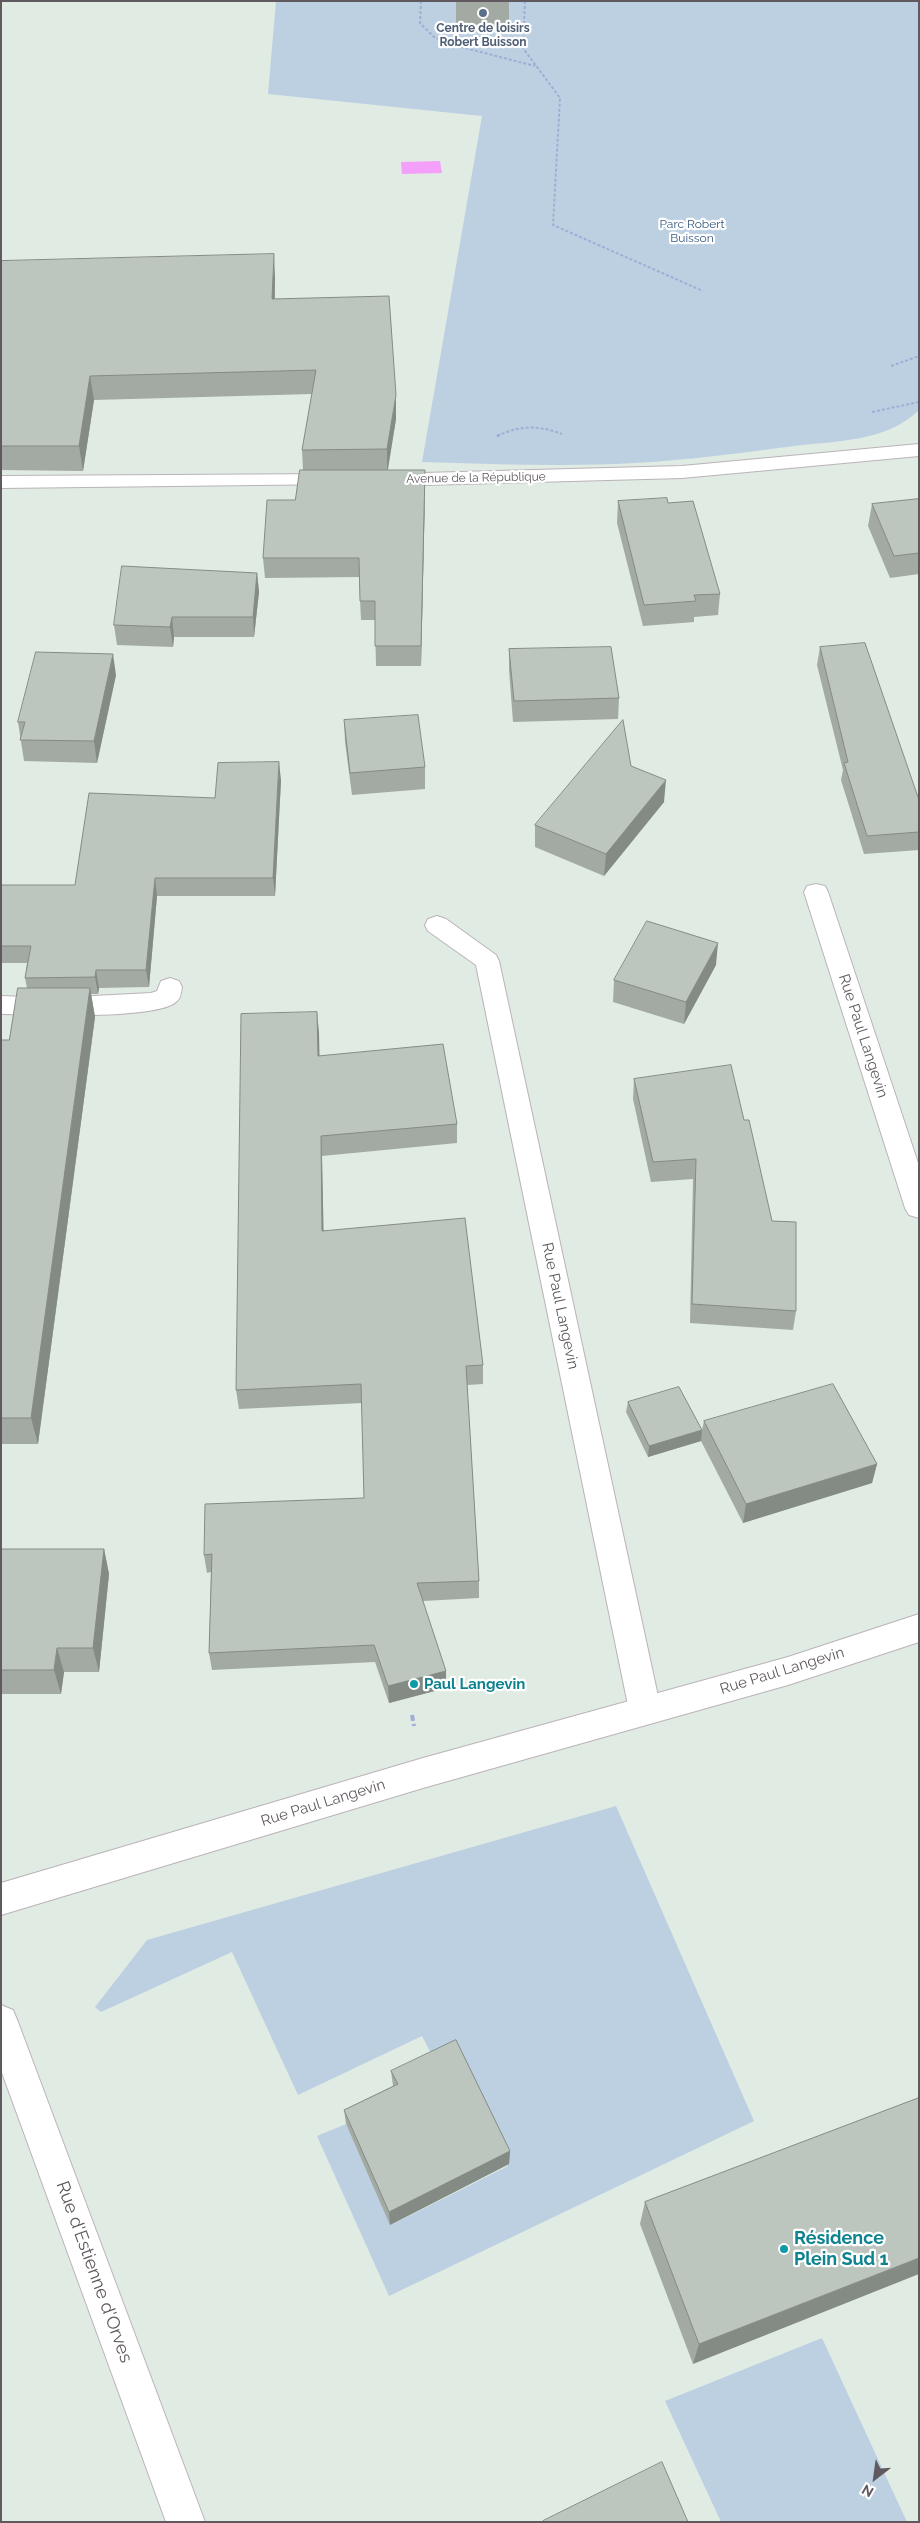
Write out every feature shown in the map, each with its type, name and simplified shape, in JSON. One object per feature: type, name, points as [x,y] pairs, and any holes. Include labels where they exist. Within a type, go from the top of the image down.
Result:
[{"type":"street","name":"Avenue de la République","points":[[1,482],[361,480],[682,472],[919,450]]},
{"type":"street","name":"Rue Paul Langevin","points":[[816,892],[919,1208]]},
{"type":"street","name":"Rue Paul Langevin","points":[[437,925],[487,961],[645,1710]]},
{"type":"street","points":[[1,1005],[54,1007],[154,1002],[168,996],[170,987]]},
{"type":"street","name":"Rue Paul Langevin","points":[[1,1899],[645,1710],[788,1671],[919,1628]]},
{"type":"street","name":"Rue d'Estienne d'Orves","points":[[1,2022],[186,2522]]},
{"type":"path","points":[[421,1],[420,23],[434,37],[458,46],[536,66]]},
{"type":"path","points":[[525,1],[523,48],[560,98],[553,225],[703,291]]},
{"type":"path","points":[[891,366],[919,356]]},
{"type":"green space","name":"Parc Robert Buisson","points":[[276,1],[919,1],[919,410],[906,421],[892,428],[860,438],[695,458],[582,465],[422,462],[482,116],[268,94]]},
{"type":"green space","points":[[616,1806],[754,2121],[389,2296],[317,2136],[346,2124],[391,2225],[508,2166],[456,2055],[437,2065],[422,2036],[298,2095],[232,1952],[101,2012],[95,2007],[147,1940]]},
{"type":"green space","points":[[822,2338],[907,2522],[721,2522],[665,2401]]},
{"type":"shaded area","points":[[440,161],[442,173],[402,174],[401,162]]},
{"type":"building","points":[[274,254],[272,299],[389,296],[396,395],[387,449],[302,450],[316,370],[90,376],[79,446],[1,446],[1,261]]},
{"type":"building","points":[[300,470],[425,470],[421,646],[375,646],[375,601],[360,601],[359,558],[263,558],[267,500],[295,500]]},
{"type":"building","points":[[667,498],[668,503],[693,501],[720,594],[694,595],[696,601],[644,605],[618,501]]},
{"type":"building","points":[[919,499],[919,553],[894,556],[872,504]]},
{"type":"building","points":[[122,566],[257,573],[253,617],[172,617],[170,627],[114,625]]},
{"type":"building","points":[[865,643],[919,800],[919,832],[867,836],[844,763],[848,762],[820,647]]},
{"type":"building","points":[[611,647],[619,698],[514,701],[509,649]]},
{"type":"building","points":[[36,652],[113,654],[94,741],[20,740],[25,722],[18,722]]},
{"type":"building","points":[[418,715],[425,767],[350,773],[344,720]]},
{"type":"building","points":[[623,720],[631,766],[666,780],[606,854],[535,825]]},
{"type":"building","points":[[279,762],[273,878],[155,878],[146,970],[96,970],[95,977],[25,978],[31,946],[1,946],[1,885],[75,885],[89,793],[215,798],[218,763]]},
{"type":"building","points":[[647,921],[718,943],[686,1002],[614,980]]},
{"type":"building","points":[[18,988],[90,988],[31,1418],[1,1418],[1,1040],[9,1040]]},
{"type":"building","points":[[317,1012],[318,1056],[443,1044],[457,1124],[321,1136],[322,1231],[465,1218],[483,1365],[466,1366],[479,1581],[417,1583],[446,1671],[388,1686],[374,1645],[209,1653],[212,1554],[204,1555],[205,1504],[364,1498],[361,1384],[236,1390],[241,1014]]},
{"type":"building","points":[[731,1065],[744,1120],[749,1120],[772,1221],[796,1222],[796,1311],[692,1304],[696,1159],[653,1162],[634,1079]]},
{"type":"building","points":[[833,1384],[877,1464],[746,1504],[704,1421]]},
{"type":"building","points":[[679,1387],[702,1430],[649,1446],[628,1402]]},
{"type":"building","points":[[1,1549],[104,1549],[93,1648],[57,1648],[54,1670],[1,1670]]},
{"type":"building","points":[[456,2040],[510,2151],[389,2212],[344,2110],[398,2084],[391,2071]]},
{"type":"building","name":"Résidence Plein Sud 1","points":[[919,2098],[919,2258],[699,2344],[645,2202]]},
{"type":"building","points":[[662,2462],[688,2522],[543,2522],[543,2521]]},
{"type":"place","name":"Centre de loisirs Robert Buisson","points":[[483,13]]},
{"type":"place","name":"Paul Langevin","points":[[414,1684]]},
{"type":"place","name":"Résidence Plein Sud 1","points":[[784,2249]]}]
